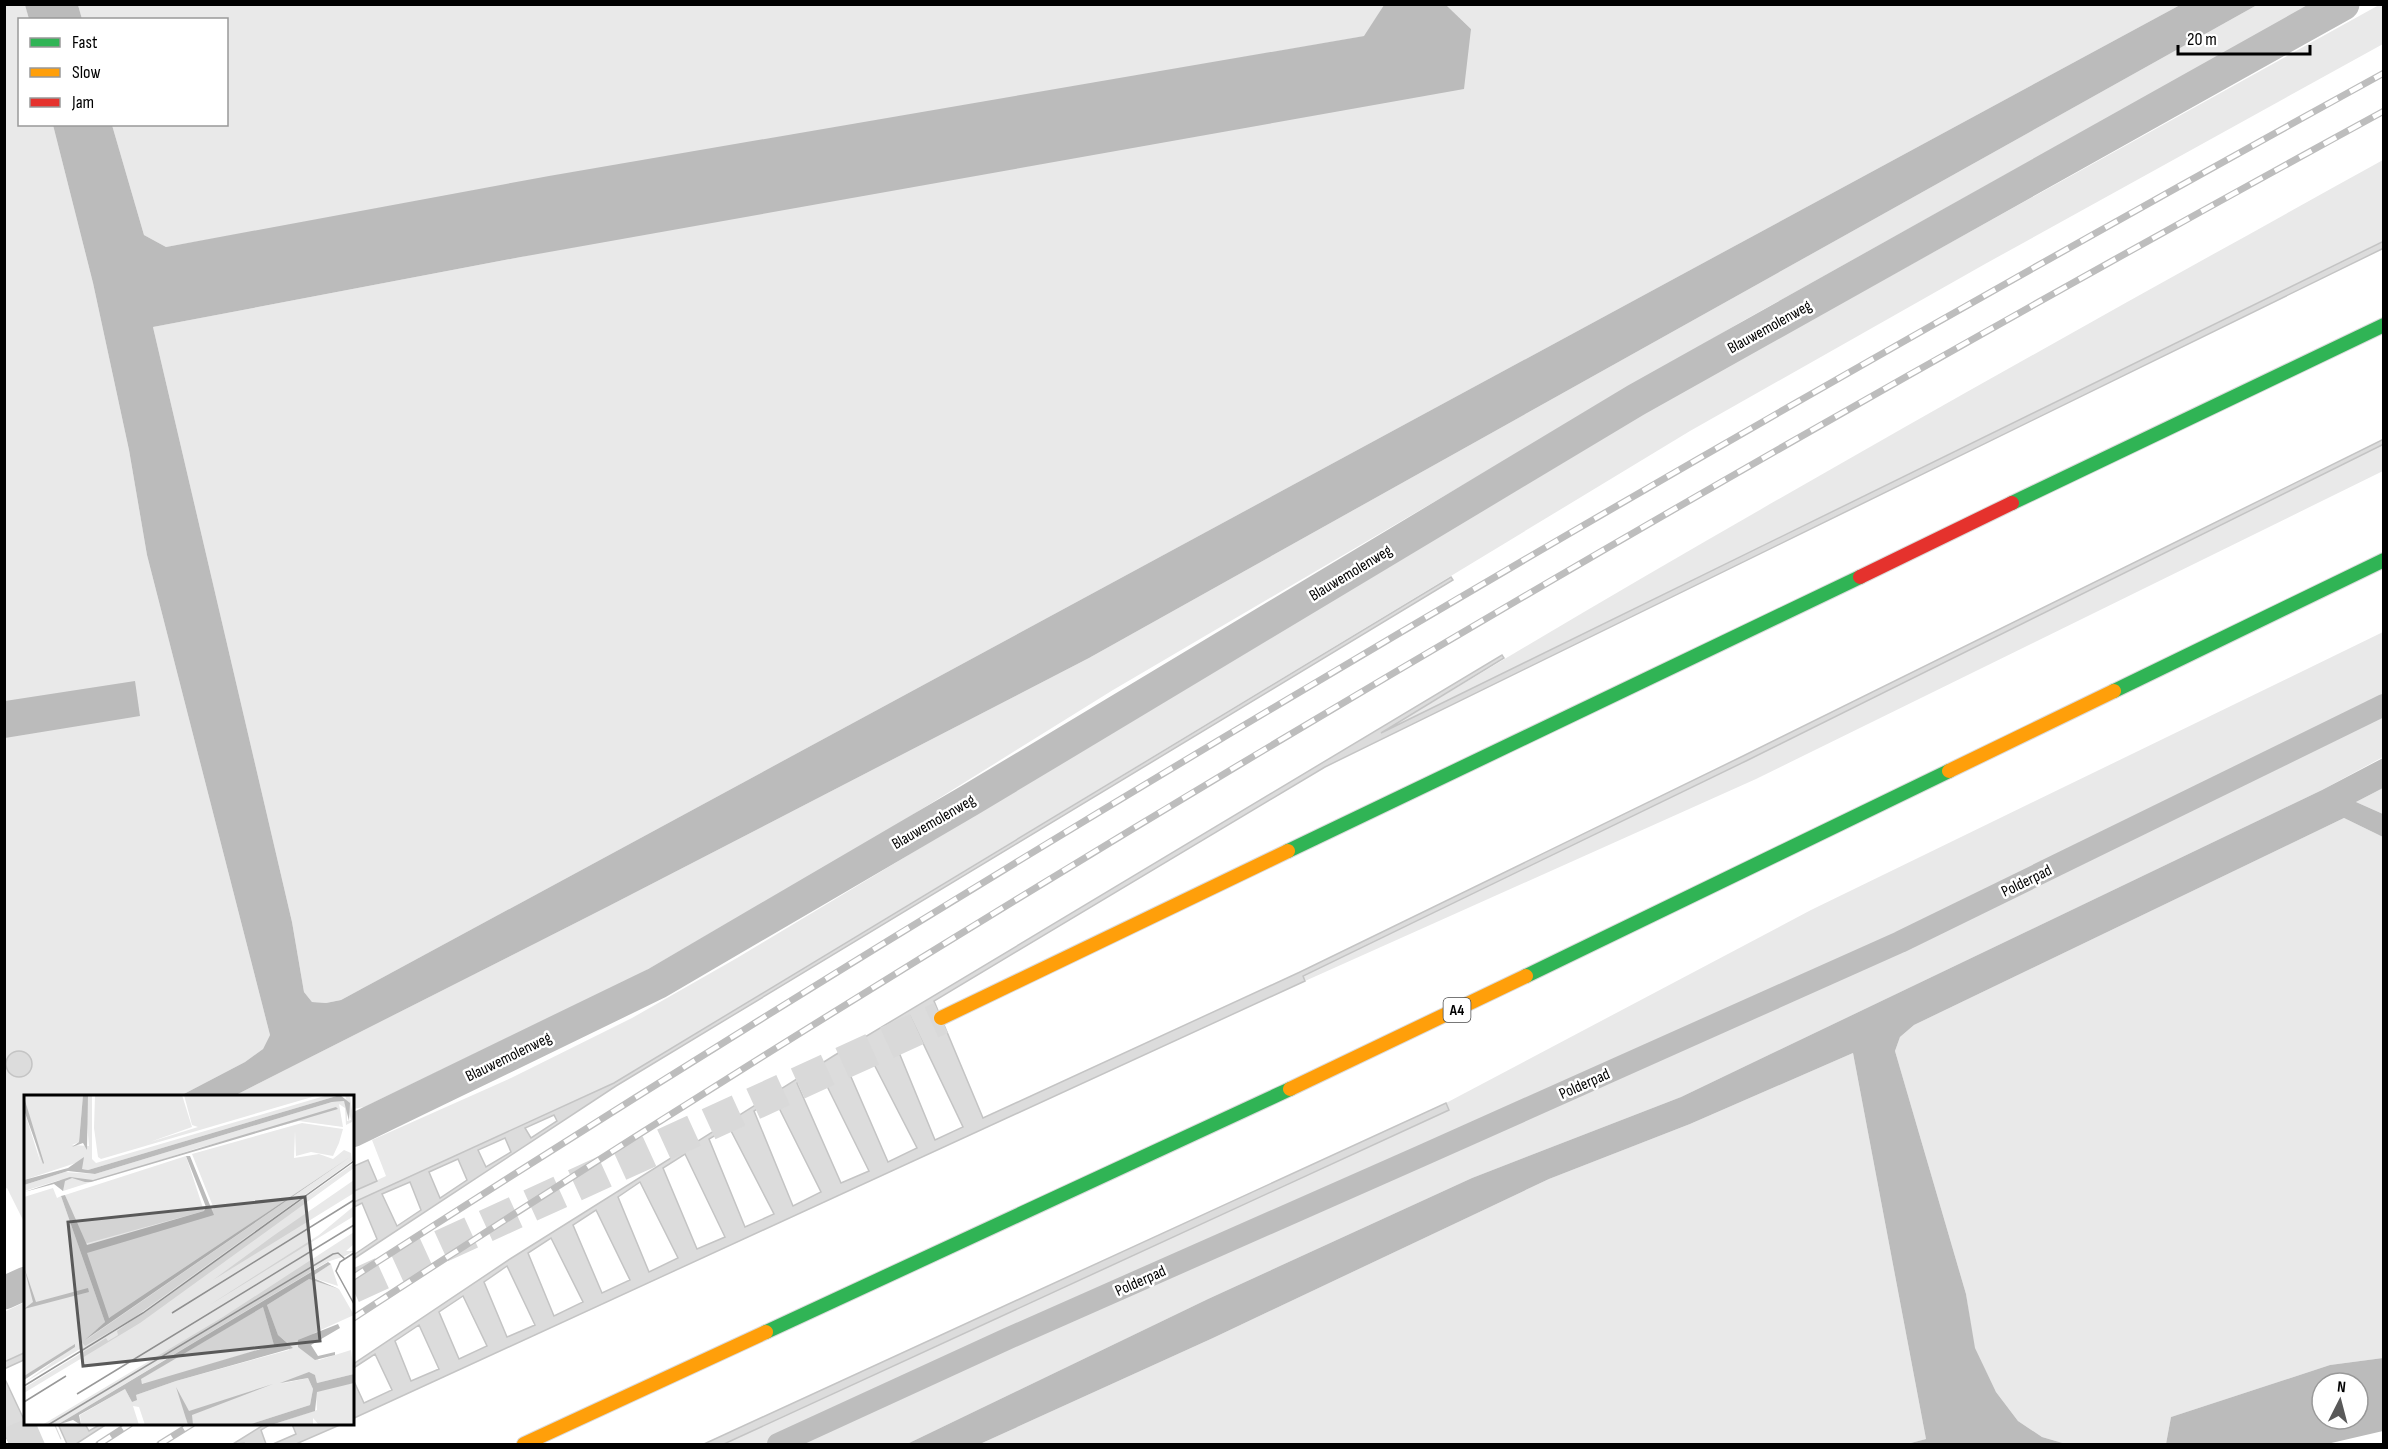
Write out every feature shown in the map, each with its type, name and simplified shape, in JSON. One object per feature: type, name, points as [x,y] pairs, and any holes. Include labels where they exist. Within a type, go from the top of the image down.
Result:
[{"type":"highway","points":[[941,1018],[2384,325]]},
{"type":"highway","name":"A4","points":[[524,1444],[1384,1046],[2384,560]]},
{"type":"street","name":"Blauwemolenweg","points":[[354,1130],[657,983],[970,800],[1636,400],[2343,4]]},
{"type":"street","points":[[4,1293],[24,1284]]},
{"type":"lane","name":"Polderpad","points":[[778,1444],[1008,1338],[1900,942],[2384,705]]},
{"type":"shaded area","points":[[25,4],[29,18],[18,18],[18,126],[53,126],[93,283],[129,450],[147,555],[270,1035],[263,1049],[245,1062],[182,1095],[24,1095],[24,1222],[7,1188],[5,1189],[4,5]]},
{"type":"shaded area","points":[[25,5],[78,5],[82,18],[29,18]]},
{"type":"shaded area","points":[[78,5],[1384,5],[1365,36],[166,247],[144,235],[112,126],[228,126],[228,18],[82,18]]},
{"type":"shaded area","points":[[1384,5],[1446,5],[1471,29],[1464,89],[521,257],[153,327],[292,922],[304,992],[312,1002],[326,1003],[341,1000],[2180,5],[2257,5],[1089,658],[607,907],[236,1095],[182,1095],[245,1062],[263,1049],[270,1035],[147,555],[129,450],[93,283],[53,126],[112,126],[144,235],[166,247],[549,176],[1364,36]]},
{"type":"shaded area","points":[[1446,5],[2180,5],[341,1000],[326,1003],[312,1002],[304,992],[292,922],[153,327],[521,257],[1471,29]]},
{"type":"shaded area","points":[[2257,5],[2310,5],[1741,322],[1113,690],[880,835],[638,975],[364,1107],[354,1109],[354,1095],[236,1095],[607,907],[1089,658]]},
{"type":"shaded area","points":[[2379,5],[2383,5],[2383,44],[1985,264],[1690,431],[614,1083],[354,1203],[354,1191],[386,1176],[372,1140],[511,1078],[632,1018],[737,958],[1665,401]]},
{"type":"shaded area","points":[[2383,160],[2383,241],[1381,733],[1754,513]]},
{"type":"shaded area","points":[[2383,444],[2383,471],[1756,779],[1305,981],[1303,976],[1746,761]]},
{"type":"shaded area","points":[[2383,632],[2383,757],[2322,790],[1681,1097],[1472,1178],[1208,1299],[907,1444],[724,1444],[1449,1110],[1446,1103],[1811,910]]},
{"type":"shaded area","points":[[135,681],[140,716],[5,738],[5,701]]},
{"type":"shaded area","points":[[2383,758],[2383,788],[2356,802],[2383,814],[2383,837],[2344,818],[1914,1025],[1900,1037],[1895,1051],[1966,1294],[1975,1348],[1996,1392],[2018,1421],[2042,1437],[2066,1444],[1907,1444],[1926,1439],[1853,1053],[1690,1124],[1549,1179],[1213,1338],[980,1444],[907,1444],[1208,1299],[1472,1178],[1681,1097],[2322,790]]},
{"type":"shaded area","points":[[2383,788],[2383,814],[2356,802]]},
{"type":"shaded area","points":[[2344,818],[2383,837],[2383,1358],[2330,1365],[2171,1417],[2166,1444],[2066,1444],[2042,1437],[2018,1421],[1996,1392],[1974,1348],[1966,1294],[1895,1051],[1900,1037],[1914,1025]]},
{"type":"shaded area","points":[[1853,1053],[1926,1439],[1907,1444],[980,1444],[1213,1338],[1549,1179],[1690,1124]]},
{"type":"shaded area","points":[[24,1302],[24,1352],[4,1362],[4,1312]]},
{"type":"shaded area","points":[[2383,1358],[2383,1431],[2327,1444],[2166,1444],[2171,1417],[2310,1372],[2310,1431],[2370,1431],[2370,1371],[2312,1371],[2330,1365]]},
{"type":"building","points":[[2384,241],[2384,248],[1325,767],[934,1001],[983,1118],[1300,972],[2384,439],[2384,444],[1746,761],[1303,976],[1305,981],[354,1418],[354,1381],[364,1403],[392,1390],[375,1354],[354,1368],[354,1364],[510,1259],[835,1055],[1502,655],[1504,658],[1381,733]],"holes":[[[910,1016],[963,1127],[935,1140],[889,1028]],[[863,1043],[917,1148],[888,1162],[842,1056]],[[819,1070],[869,1171],[841,1183],[797,1083]],[[774,1098],[821,1192],[793,1206],[754,1111]],[[729,1127],[774,1214],[745,1227],[709,1139]],[[685,1154],[725,1237],[697,1249],[663,1168]],[[640,1182],[678,1258],[649,1272],[618,1197]],[[596,1210],[630,1280],[602,1293],[573,1225]],[[551,1238],[583,1302],[554,1316],[528,1253]],[[507,1266],[535,1325],[507,1337],[484,1282]],[[463,1296],[487,1346],[459,1359],[439,1312]],[[419,1325],[439,1369],[411,1381],[395,1341]]]},
{"type":"building","points":[[1451,577],[1453,580],[616,1086],[354,1259],[354,1252],[355,1254],[377,1239],[362,1203],[354,1207],[354,1202],[614,1083]],"holes":[[[554,1115],[557,1121],[531,1138],[525,1128]],[[505,1138],[511,1152],[486,1167],[478,1150]],[[458,1159],[467,1180],[440,1198],[429,1172]],[[410,1182],[421,1210],[397,1226],[382,1194]]]},
{"type":"building","points":[[19,1051],[28,1055],[32,1064],[28,1073],[19,1077],[10,1073],[6,1064],[10,1055]]},
{"type":"building","points":[[1446,1103],[1449,1110],[724,1444],[704,1444]]},
{"type":"building","points":[[368,1160],[377,1181],[354,1191],[354,1166]]},
{"type":"building","points":[[24,1353],[24,1360],[4,1369],[4,1362]]},
{"type":"building","points":[[4,1377],[24,1420],[24,1425],[27,1425],[38,1444],[10,1444],[4,1433]]},
{"type":"building","points":[[58,1425],[86,1425],[89,1431],[99,1425],[105,1425],[76,1444],[67,1444]]},
{"type":"building","points":[[263,1425],[269,1425],[261,1430],[266,1444],[233,1444]]},
{"type":"building","points":[[292,1425],[340,1425],[296,1444],[273,1444],[296,1434]]},
{"type":"tunnel","points":[[354,1286],[941,1018]]},
{"type":"tunnel","points":[[9,1444],[53,1425]]},
{"type":"railway","points":[[354,1277],[852,963],[1357,658],[1868,362],[2384,73]]},
{"type":"railway","points":[[354,1318],[600,1159],[851,1002],[1356,695],[1867,399],[2384,111]]},
{"type":"railway","points":[[99,1444],[128,1425]]},
{"type":"railway","points":[[160,1444],[190,1425]]},
{"type":"traffic: fast","points":[[2012,503],[2384,325]]},
{"type":"traffic: fast","points":[[2114,691],[2384,560]]},
{"type":"traffic: fast","points":[[1288,851],[1860,577]]},
{"type":"traffic: fast","points":[[1526,976],[1949,771]]},
{"type":"traffic: fast","points":[[766,1332],[1290,1089]]},
{"type":"traffic: slow","points":[[1949,771],[2114,691]]},
{"type":"traffic: slow","points":[[941,1018],[1288,851]]},
{"type":"traffic: slow","points":[[1290,1089],[1526,976]]},
{"type":"traffic: slow","points":[[524,1444],[766,1332]]},
{"type":"traffic: jam","points":[[1860,577],[2012,503]]}]
